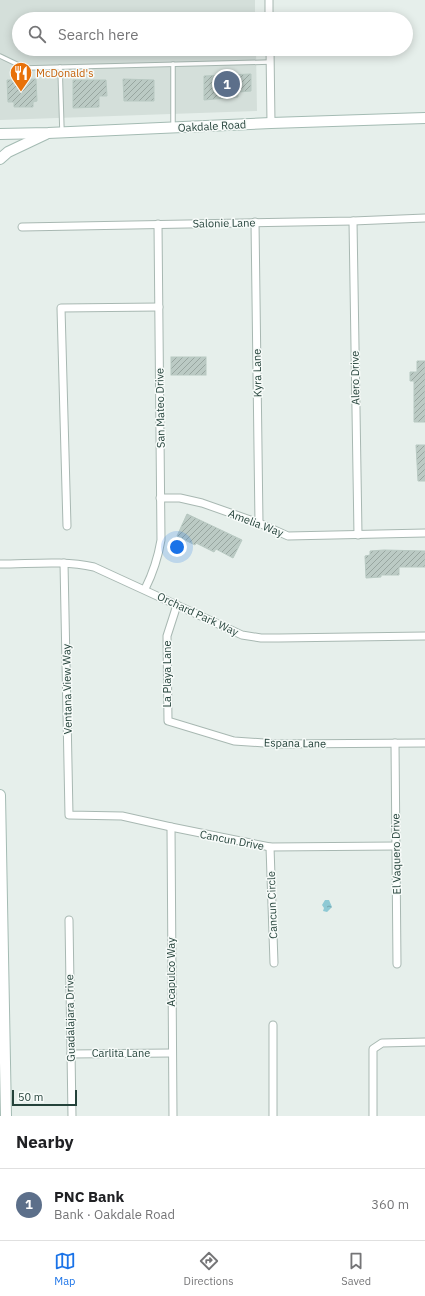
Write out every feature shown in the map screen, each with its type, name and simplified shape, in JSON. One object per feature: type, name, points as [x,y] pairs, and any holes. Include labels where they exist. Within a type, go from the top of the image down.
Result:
[{"type":"main road","name":"Oakdale Road","points":[[0,134],[62,133],[173,127],[425,118]]},
{"type":"main road","points":[[0,159],[8,152],[48,133]]},
{"type":"main road","points":[[0,795],[6,1116]]},
{"type":"street","points":[[269,0],[269,12]]},
{"type":"street","points":[[270,56],[271,123]]},
{"type":"street","name":"Salonie Lane","points":[[22,227],[353,221],[425,218]]},
{"type":"street","name":"Alero Drive","points":[[353,221],[358,535]]},
{"type":"street","name":"Kyra Lane","points":[[255,222],[259,524]]},
{"type":"street","name":"San Mateo Drive","points":[[145,590],[158,559],[160,540],[158,224]]},
{"type":"street","points":[[67,526],[61,308],[159,307]]},
{"type":"street","name":"Amelia Way","points":[[160,498],[180,498],[202,503],[288,536],[425,533]]},
{"type":"street","name":"Ventana View Way","points":[[64,563],[69,815]]},
{"type":"street","name":"Orchard Park Way","points":[[0,564],[76,563],[94,567],[242,634],[261,638],[425,636]]},
{"type":"street","name":"La Playa Lane","points":[[168,721],[167,636],[177,605]]},
{"type":"street","name":"Espana Lane","points":[[168,721],[234,741],[278,744],[425,743]]},
{"type":"street","name":"El Vaquero Drive","points":[[395,743],[397,964]]},
{"type":"street","name":"Cancun Drive","points":[[69,815],[122,816],[270,848],[396,846]]},
{"type":"street","name":"Acapulco Way","points":[[171,827],[173,1116]]},
{"type":"street","name":"Cancun Circle","points":[[270,848],[274,963]]},
{"type":"street","name":"Guadalajara Drive","points":[[69,920],[72,1116]]},
{"type":"street","points":[[273,1025],[273,1116]]},
{"type":"street","points":[[373,1116],[373,1048],[382,1042],[425,1042]]},
{"type":"street","name":"Carlita Lane","points":[[71,1054],[172,1053]]},
{"type":"lane","points":[[0,56],[25,68],[270,62]]},
{"type":"lane","points":[[173,64],[173,127]]},
{"type":"lane","points":[[60,67],[62,133]]},
{"type":"shaded area","points":[[0,0],[255,0],[255,12],[12,12],[12,56],[256,56],[257,111],[0,120]]},
{"type":"water","points":[[325,900],[329,900],[332,907],[327,912],[323,911],[324,908],[322,905]]},
{"type":"building","points":[[251,74],[251,91],[238,92],[238,97],[204,100],[204,76]]},
{"type":"building","points":[[36,79],[37,101],[33,102],[33,107],[14,107],[14,102],[8,102],[7,80]]},
{"type":"building","points":[[123,79],[154,80],[154,101],[124,101]]},
{"type":"building","points":[[73,80],[106,80],[107,96],[99,96],[99,107],[73,108]]},
{"type":"building","points":[[171,357],[206,357],[206,375],[171,375]]},
{"type":"building","points":[[417,361],[425,361],[425,422],[414,422],[414,381],[410,381],[410,372],[417,372]]},
{"type":"building","points":[[416,445],[425,445],[425,481],[418,481]]},
{"type":"building","points":[[187,514],[242,540],[233,558],[216,549],[214,552],[177,536]]},
{"type":"building","points":[[370,551],[425,551],[425,567],[399,567],[399,575],[381,575],[381,577],[366,578],[365,556],[370,555]]},
{"type":"place","name":"PNC Bank","points":[[227,84]]},
{"type":"place","name":"McDonald's","points":[[21,92]]}]
